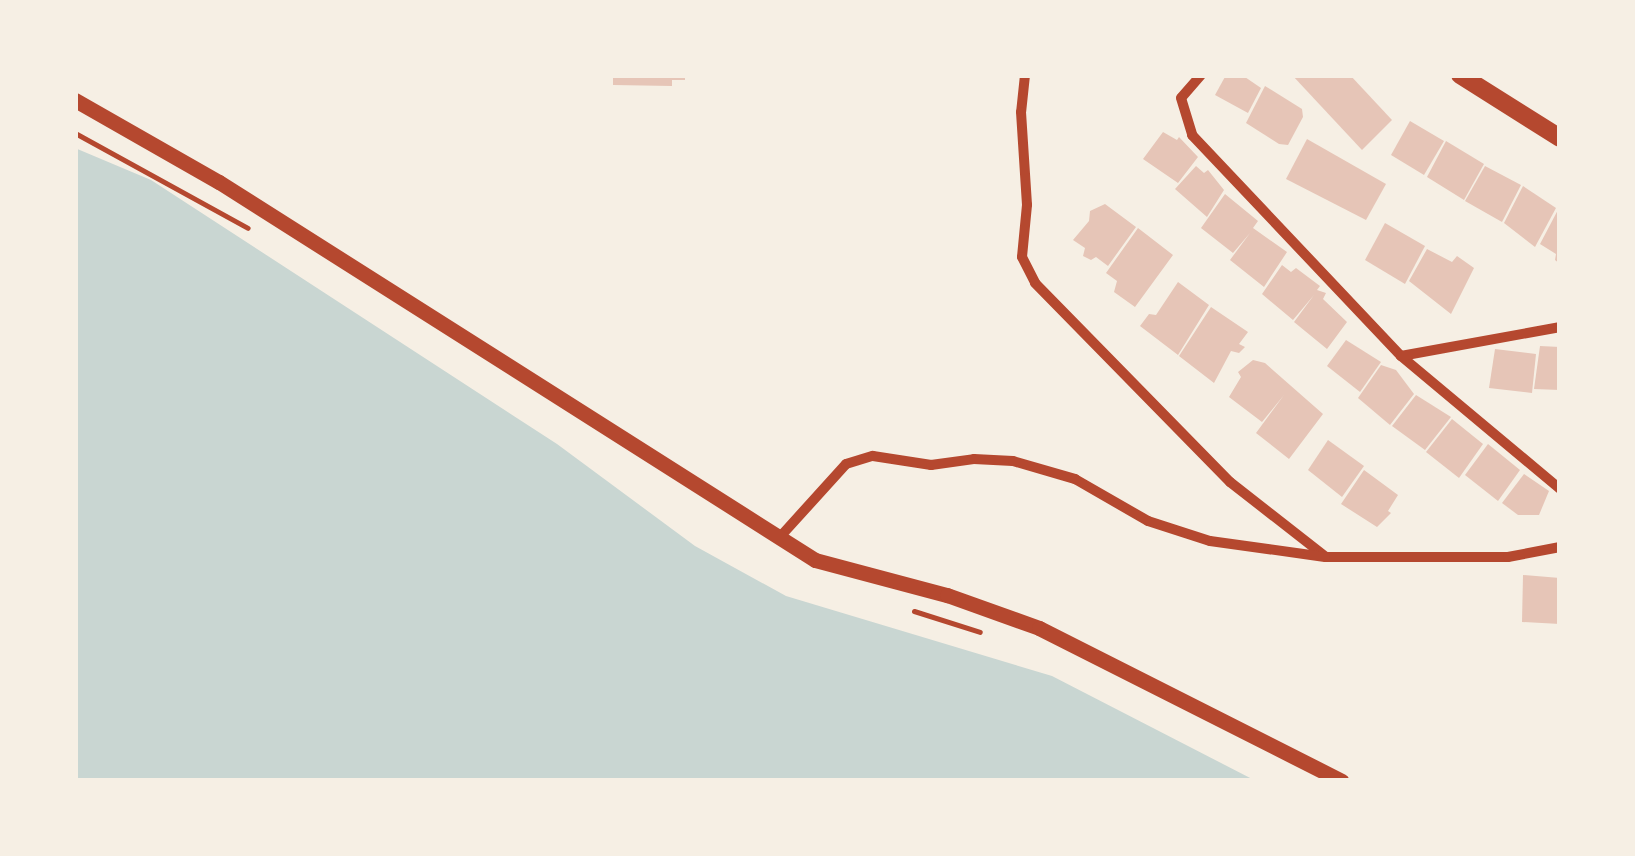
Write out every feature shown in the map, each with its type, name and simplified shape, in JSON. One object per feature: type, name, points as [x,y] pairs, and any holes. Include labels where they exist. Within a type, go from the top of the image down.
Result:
[{"type":"main road","points":[[1460,75],[1560,138]]},
{"type":"street","points":[[1024,75],[1021,112],[1027,205],[1022,257],[1035,283],[1230,482],[1326,557]]},
{"type":"street","points":[[1200,75],[1181,98],[1192,135],[1401,356],[1560,489]]},
{"type":"street","points":[[75,100],[236,192],[815,560],[947,595],[1039,628],[1342,781]]},
{"type":"street","points":[[1401,356],[1560,326]]},
{"type":"street","points":[[779,538],[846,464],[873,456],[931,464],[974,459],[1013,461],[1075,480],[1148,521],[1210,541],[1326,557],[1508,557],[1560,547]]},
{"type":"shaded area","points":[[75,148],[151,180],[557,444],[695,546],[786,596],[1052,676],[1256,781],[75,781]]},
{"type":"building","points":[[613,75],[685,75],[685,80],[672,80],[672,86],[613,85]]},
{"type":"building","points":[[1226,75],[1242,75],[1261,88],[1248,113],[1215,95]]},
{"type":"building","points":[[1292,75],[1350,75],[1392,120],[1362,150]]},
{"type":"building","points":[[1265,86],[1302,109],[1303,117],[1288,145],[1279,144],[1246,123]]},
{"type":"building","points":[[1410,121],[1444,141],[1424,175],[1391,155]]},
{"type":"building","points":[[1163,132],[1177,140],[1179,137],[1198,157],[1178,183],[1143,159]]},
{"type":"building","points":[[1307,139],[1386,184],[1366,220],[1286,179]]},
{"type":"building","points":[[1446,141],[1484,164],[1464,200],[1427,177]]},
{"type":"building","points":[[1196,166],[1204,173],[1208,170],[1224,190],[1207,217],[1175,189]]},
{"type":"building","points":[[1485,166],[1521,185],[1502,222],[1465,201]]},
{"type":"building","points":[[1523,186],[1556,208],[1535,247],[1504,223]]},
{"type":"building","points":[[1225,194],[1258,221],[1253,228],[1287,252],[1264,287],[1230,260],[1250,233],[1233,253],[1201,228]]},
{"type":"building","points":[[1105,204],[1136,227],[1108,266],[1096,257],[1091,260],[1083,256],[1085,248],[1073,240],[1089,221],[1090,211]]},
{"type":"building","points":[[1560,206],[1560,264],[1555,260],[1556,254],[1540,244]]},
{"type":"building","points":[[1385,223],[1425,246],[1405,284],[1365,260]]},
{"type":"building","points":[[1138,228],[1173,255],[1135,307],[1114,292],[1117,281],[1106,273]]},
{"type":"building","points":[[1427,249],[1452,262],[1457,256],[1474,268],[1451,314],[1409,281]]},
{"type":"building","points":[[1282,265],[1291,272],[1296,268],[1320,286],[1317,290],[1326,293],[1323,299],[1347,322],[1327,349],[1294,322],[1314,295],[1293,320],[1262,294]]},
{"type":"building","points":[[1178,282],[1209,305],[1178,355],[1140,326],[1149,314],[1156,315]]},
{"type":"building","points":[[1211,307],[1248,332],[1239,344],[1245,347],[1239,353],[1231,351],[1214,383],[1179,356]]},
{"type":"building","points":[[1346,340],[1381,362],[1360,392],[1327,366]]},
{"type":"building","points":[[1540,346],[1560,347],[1560,390],[1534,389]]},
{"type":"building","points":[[1495,349],[1536,354],[1532,393],[1489,388]]},
{"type":"building","points":[[1253,360],[1265,363],[1323,414],[1289,459],[1256,433],[1284,395],[1262,422],[1229,397],[1241,377],[1238,372]]},
{"type":"building","points":[[1381,365],[1396,370],[1414,394],[1390,425],[1358,398]]},
{"type":"building","points":[[1416,395],[1451,417],[1425,450],[1392,426]]},
{"type":"building","points":[[1452,419],[1483,444],[1459,478],[1426,452]]},
{"type":"building","points":[[1328,440],[1364,466],[1342,497],[1308,470]]},
{"type":"building","points":[[1488,444],[1520,470],[1498,501],[1465,475]]},
{"type":"building","points":[[1364,470],[1398,495],[1388,511],[1391,513],[1377,527],[1341,504]]},
{"type":"building","points":[[1524,474],[1549,491],[1539,515],[1518,515],[1502,503]]},
{"type":"building","points":[[1523,575],[1560,578],[1560,624],[1522,622]]}]
